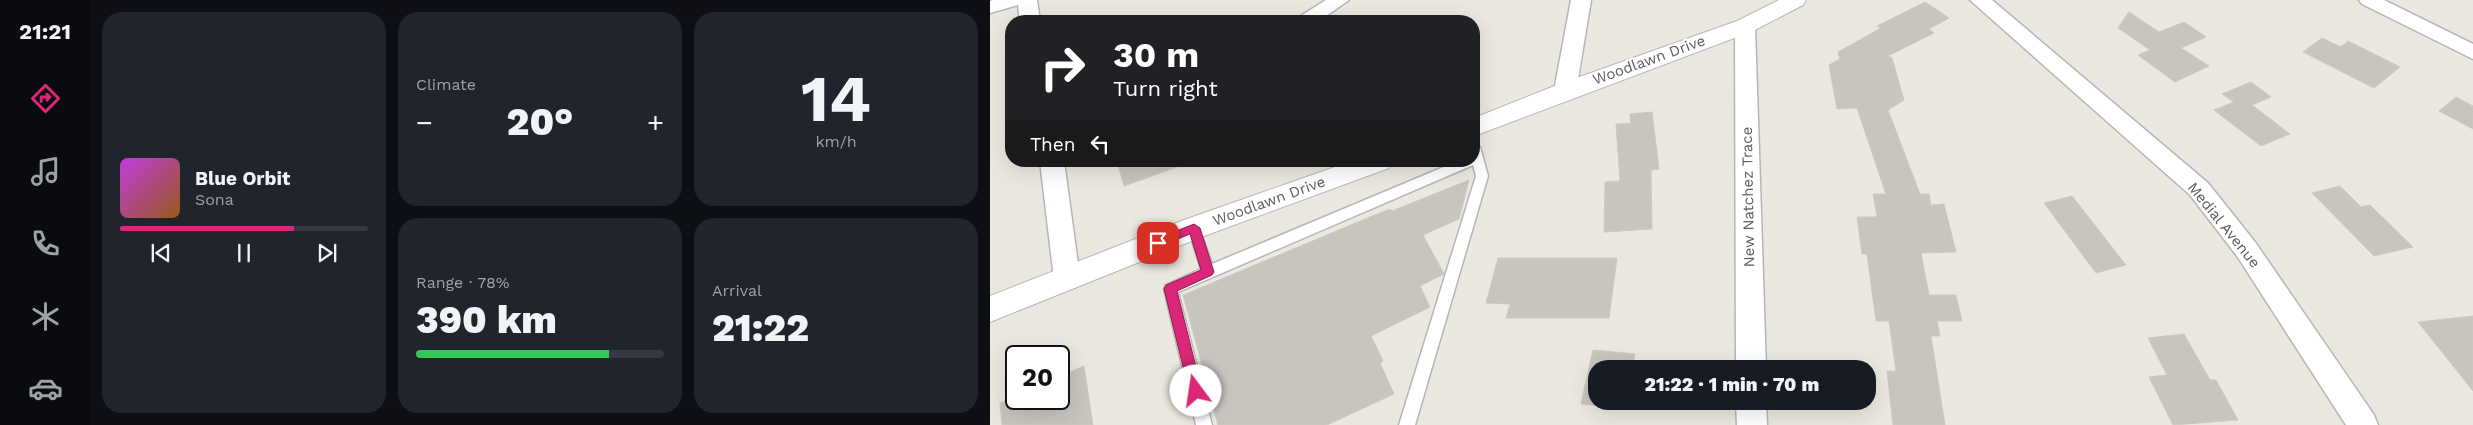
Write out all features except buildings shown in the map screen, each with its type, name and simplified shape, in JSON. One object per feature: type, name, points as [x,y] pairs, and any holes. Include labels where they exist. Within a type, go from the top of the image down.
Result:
[{"type":"main road","name":"Woodlawn Drive","points":[[1480,126],[1565,91],[1745,26],[1796,0]]},
{"type":"main road","name":"Woodlawn Drive","points":[[990,309],[1194,228],[1363,167]]},
{"type":"street","points":[[990,7],[1015,0]]},
{"type":"street","points":[[1027,0],[1029,15]]},
{"type":"street","points":[[1315,15],[1339,0]]},
{"type":"street","points":[[1565,91],[1581,0]]},
{"type":"street","name":"Medial Avenue","points":[[1980,0],[2199,189],[2246,249],[2363,425]]},
{"type":"street","points":[[2369,0],[2473,52]]},
{"type":"street","name":"New Natchez Trace","points":[[1745,26],[1751,360]]},
{"type":"street","points":[[1053,167],[1067,279]]},
{"type":"street","points":[[1751,410],[1752,425]]},
{"type":"lane","points":[[1204,425],[1171,289],[1451,167]]},
{"type":"lane","points":[[1407,425],[1482,176],[1478,167]]},
{"type":"lane","points":[[1194,228],[1208,272]]},
{"type":"route","points":[[1158,243],[1194,228],[1208,272],[1171,289],[1196,391]]}]
